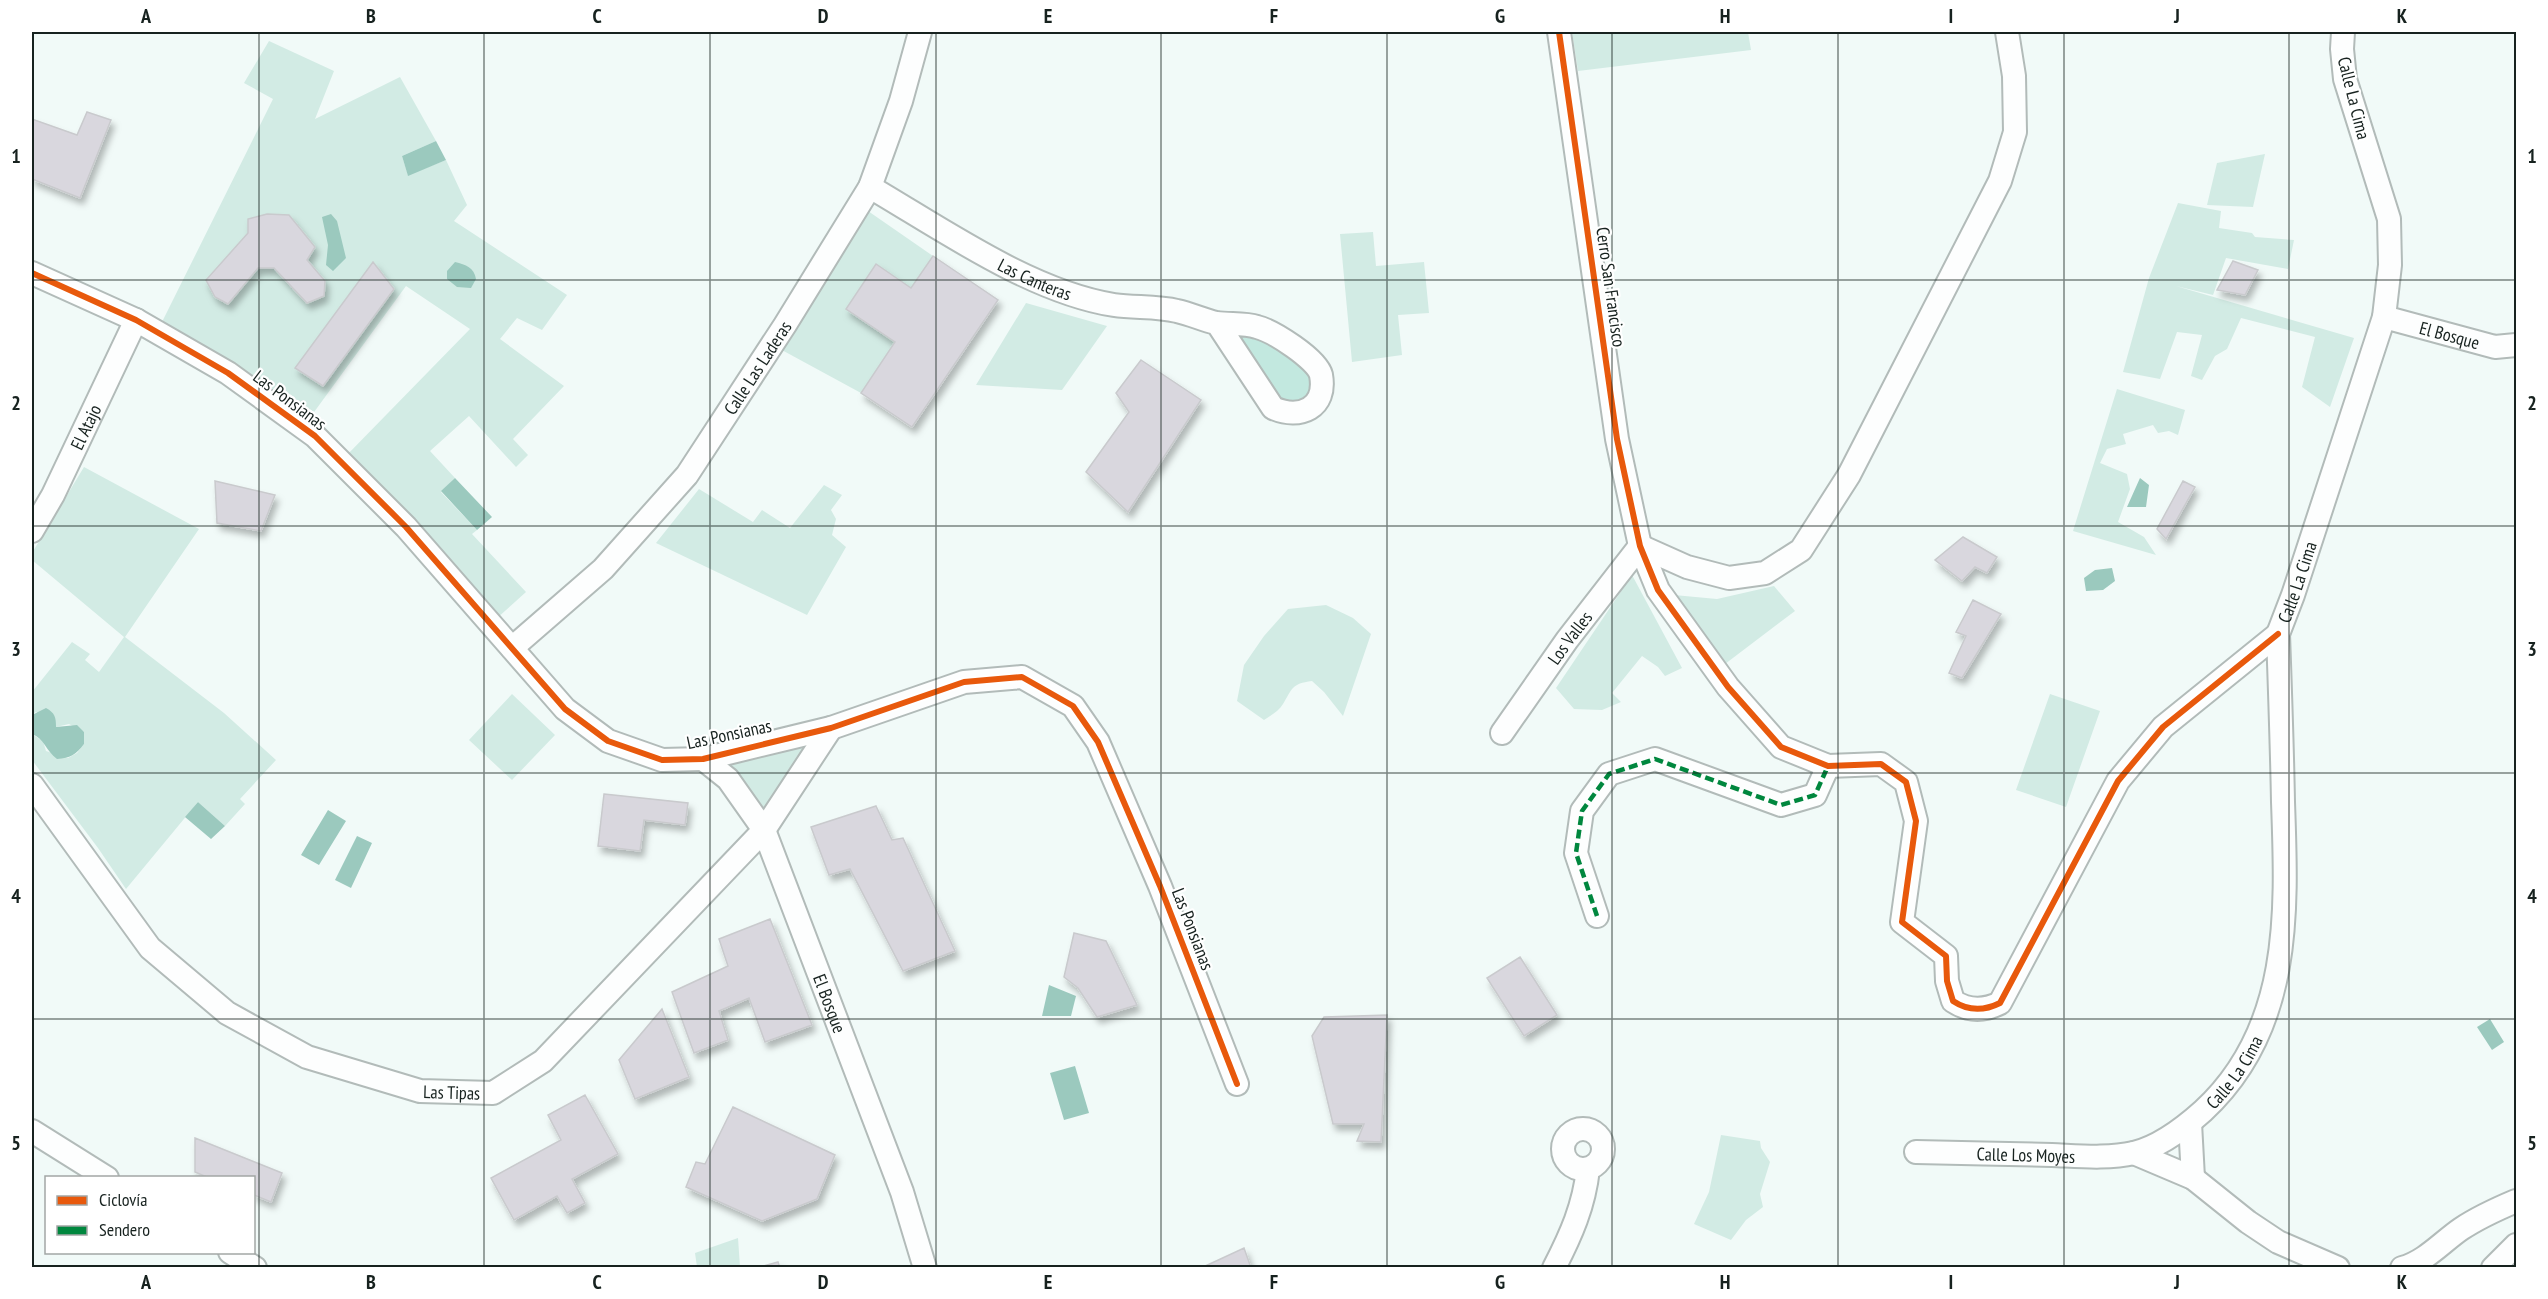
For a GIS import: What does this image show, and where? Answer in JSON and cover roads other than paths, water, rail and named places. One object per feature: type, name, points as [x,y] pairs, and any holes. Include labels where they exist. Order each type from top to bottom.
[{"type":"street","name":"Calle Las Laderas","points":[[512,648],[603,568],[687,474],[785,325],[870,188],[901,101],[920,32]]},
{"type":"street","name":"Cerro San Francisco","points":[[1559,32],[1617,439],[1640,546],[1658,590],[1728,687],[1781,747],[1828,766]]},
{"type":"street","points":[[1640,546],[1687,567],[1729,578],[1765,573],[1801,550],[1849,475],[2000,181],[2015,132],[2014,76],[2007,32]]},
{"type":"street","name":"Calle La Cima","points":[[2190,1123],[2217,1098],[2243,1062],[2265,1018],[2281,962],[2286,900],[2278,634],[2297,584],[2384,317],[2390,265],[2389,219],[2345,79],[2343,32]]},
{"type":"street","name":"Las Canteras","points":[[870,188],[998,261],[1062,292],[1113,305],[1176,310],[1217,323],[1258,327],[1310,359],[1320,370],[1323,384],[1320,397],[1313,406],[1303,412],[1286,414],[1273,408],[1217,323]]},
{"type":"street","name":"Las Ponsianas","points":[[32,273],[136,320],[228,373],[315,436],[406,527],[565,709],[608,741],[662,760],[703,759],[831,728],[964,682],[1022,677],[1072,706],[1098,742],[1160,886],[1237,1084]]},
{"type":"street","name":"El Bosque","points":[[2384,317],[2495,347],[2517,345]]},
{"type":"street","name":"El Atajo","points":[[32,531],[53,495],[136,320]]},
{"type":"street","name":"Los Valles","points":[[1502,733],[1567,640],[1640,546]]},
{"type":"street","points":[[1597,916],[1576,853],[1582,811],[1609,774],[1655,759],[1781,805],[1815,795],[1828,766],[1881,764],[1906,782],[1916,821],[1902,922],[1946,956],[1947,981],[1953,1001],[1961,1006],[1978,1009],[1990,1008],[2000,1003],[2118,781],[2163,727],[2278,634]]},
{"type":"street","name":"Las Tipas","points":[[32,785],[150,948],[227,1013],[307,1057],[420,1091],[493,1093],[543,1061],[764,830],[831,728]]},
{"type":"street","name":"El Bosque","points":[[703,759],[728,779],[764,830],[902,1192],[925,1268]]},
{"type":"street","points":[[2190,1123],[2193,1178]]},
{"type":"street","name":"Calle Los Moyes","points":[[1916,1152],[2087,1156],[2134,1153],[2163,1140],[2190,1123]]},
{"type":"street","points":[[32,1131],[105,1176]]},
{"type":"street","name":"Calle Los Moyes","points":[[2134,1153],[2193,1178],[2248,1222],[2278,1242],[2338,1268]]},
{"type":"street","points":[[1554,1268],[1576,1223],[1585,1193],[1588,1169]]},
{"type":"street","points":[[2402,1268],[2414,1264],[2479,1219],[2517,1201]]},
{"type":"street","points":[[2493,1268],[2517,1245]]},
{"type":"street","points":[[233,1254],[255,1268]]}]
